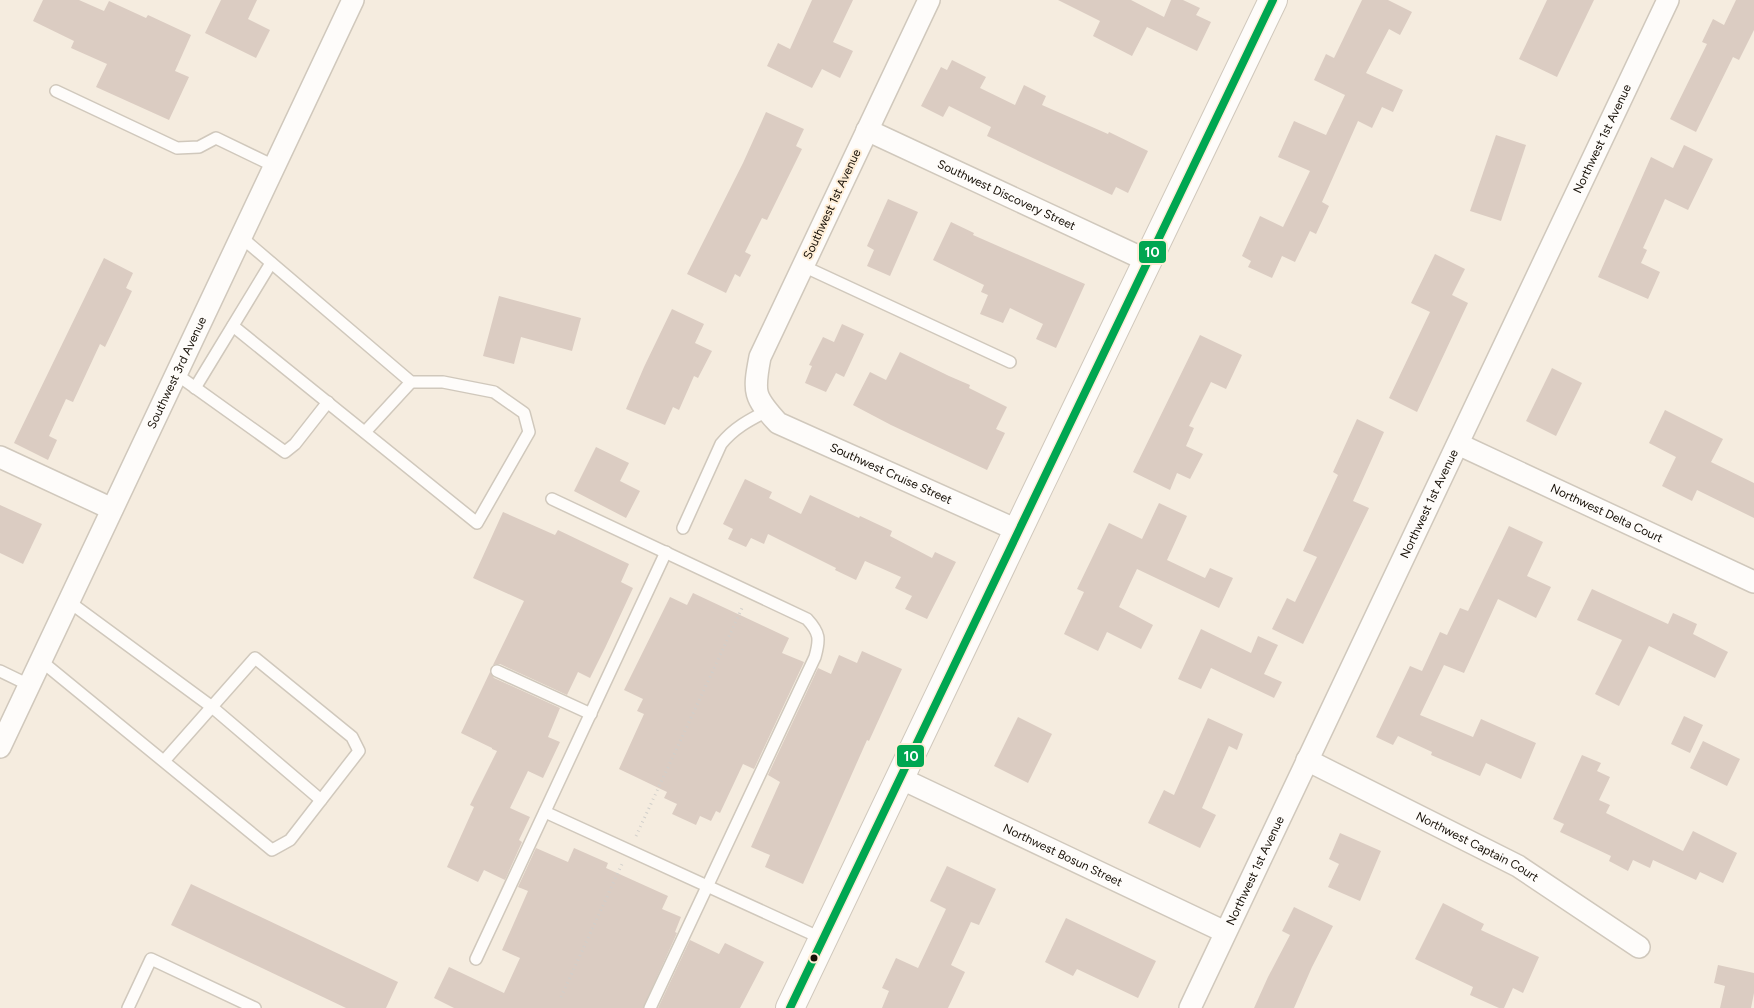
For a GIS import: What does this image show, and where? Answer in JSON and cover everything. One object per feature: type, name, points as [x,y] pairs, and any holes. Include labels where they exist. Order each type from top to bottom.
[{"type":"street","name":"Southwest 3rd Avenue","points":[[0,747],[353,0]]},
{"type":"street","name":"Southwest 1st Avenue","points":[[767,411],[759,401],[755,382],[760,358],[930,0]]},
{"type":"street","points":[[790,1008],[1019,531],[1146,260],[1273,0]]},
{"type":"street","name":"Northwest 1st Avenue","points":[[1190,1008],[1668,0]]},
{"type":"street","name":"Southwest Discovery Street","points":[[867,130],[1146,260]]},
{"type":"street","name":"Southwest Cruise Street","points":[[767,411],[778,423],[1019,531]]},
{"type":"street","name":"Northwest Delta Court","points":[[1458,444],[1754,582]]},
{"type":"street","points":[[0,457],[112,508]]},
{"type":"street","name":"Northwest Captain Court","points":[[1307,760],[1518,866],[1639,947]]},
{"type":"street","name":"Northwest Bosun Street","points":[[900,778],[1225,932]]},
{"type":"lane","points":[[56,91],[177,148],[199,147],[216,138],[274,166]]},
{"type":"lane","points":[[233,326],[477,523],[529,432],[524,413],[494,392],[443,382],[410,382],[241,237]]},
{"type":"lane","points":[[195,388],[271,263]]},
{"type":"lane","points":[[803,266],[1010,362]]},
{"type":"lane","points":[[176,374],[285,452],[295,444],[328,402]]},
{"type":"lane","points":[[365,432],[410,382]]},
{"type":"lane","points":[[683,528],[721,444],[730,432],[767,411]]},
{"type":"lane","points":[[552,499],[807,619],[815,628],[820,642],[815,657],[650,1008]]},
{"type":"lane","points":[[476,959],[666,552]]},
{"type":"lane","points":[[68,601],[212,707],[321,800]]},
{"type":"lane","points":[[40,660],[272,850],[290,840],[359,751],[352,738],[255,658],[164,761]]},
{"type":"lane","points":[[0,671],[29,685]]},
{"type":"lane","points":[[497,671],[591,714]]},
{"type":"lane","points":[[545,812],[823,938]]},
{"type":"lane","points":[[128,1008],[151,959],[254,1008]]},
{"type":"path","points":[[561,997],[750,592]]},
{"type":"building","points":[[43,0],[79,0],[104,11],[109,1],[146,18],[148,15],[191,35],[175,71],[189,77],[169,120],[96,87],[107,64],[71,48],[74,41],[33,21]]},
{"type":"building","points":[[221,0],[257,0],[248,19],[270,30],[256,58],[205,33]]},
{"type":"building","points":[[812,0],[853,0],[833,42],[853,51],[840,78],[822,69],[812,88],[767,66],[778,43],[790,49]]},
{"type":"building","points":[[1058,0],[1131,0],[1164,17],[1171,0],[1183,0],[1200,8],[1196,15],[1211,22],[1197,51],[1147,27],[1132,56],[1093,36],[1100,21]]},
{"type":"building","points":[[1362,0],[1388,0],[1412,12],[1400,35],[1389,29],[1366,73],[1403,90],[1393,112],[1382,107],[1372,128],[1358,121],[1322,202],[1329,206],[1316,234],[1310,231],[1295,262],[1282,256],[1272,278],[1248,267],[1251,261],[1242,256],[1260,216],[1283,227],[1310,171],[1278,157],[1294,121],[1326,135],[1345,95],[1314,80],[1326,54],[1334,58]]},
{"type":"building","points":[[1547,0],[1594,0],[1557,77],[1519,59]]},
{"type":"building","points":[[1736,0],[1754,0],[1754,30],[1739,60],[1733,57],[1696,132],[1670,119],[1707,44],[1702,42],[1713,19],[1724,25]]},
{"type":"building","points":[[952,60],[986,77],[980,88],[1015,105],[1024,85],[1046,96],[1042,105],[1108,134],[1109,132],[1148,151],[1128,193],[1116,187],[1112,195],[987,136],[991,127],[949,106],[943,117],[921,106],[941,67],[947,70]]},
{"type":"building","points":[[766,112],[804,129],[796,146],[802,149],[767,220],[762,218],[745,252],[751,255],[740,277],[735,274],[726,293],[687,274],[743,163]]},
{"type":"building","points":[[1496,135],[1526,145],[1501,221],[1470,211]]},
{"type":"building","points":[[1684,145],[1713,159],[1688,210],[1665,199],[1643,248],[1647,250],[1641,263],[1660,272],[1648,299],[1598,277],[1651,157],[1673,168]]},
{"type":"building","points":[[888,199],[918,212],[890,276],[867,266],[874,250],[867,246]]},
{"type":"building","points":[[951,222],[974,233],[973,235],[1085,284],[1056,348],[1036,339],[1043,324],[1010,308],[1003,323],[980,314],[988,295],[981,292],[984,285],[933,260]]},
{"type":"building","points":[[1435,254],[1465,269],[1452,295],[1468,303],[1417,412],[1389,398],[1430,312],[1411,303]]},
{"type":"building","points":[[104,258],[133,273],[126,288],[132,291],[105,347],[100,344],[73,402],[66,399],[49,436],[57,440],[48,460],[14,443]]},
{"type":"building","points":[[499,296],[581,318],[572,351],[521,337],[514,364],[483,356]]},
{"type":"building","points":[[672,309],[704,324],[695,343],[712,351],[698,378],[694,376],[679,410],[673,407],[665,425],[626,409]]},
{"type":"building","points":[[842,324],[864,334],[844,377],[836,373],[826,392],[805,383],[812,366],[809,365],[823,337],[834,342]]},
{"type":"building","points":[[1200,335],[1242,355],[1226,389],[1211,382],[1189,426],[1194,428],[1186,446],[1203,454],[1190,479],[1177,473],[1170,490],[1133,472]]},
{"type":"building","points":[[900,352],[970,385],[969,388],[1007,407],[996,429],[1005,433],[987,470],[853,405],[870,372],[886,380]]},
{"type":"building","points":[[1552,368],[1582,383],[1556,436],[1526,421]]},
{"type":"building","points":[[1665,410],[1723,439],[1711,462],[1754,483],[1754,518],[1697,490],[1692,501],[1662,486],[1676,457],[1649,443]]},
{"type":"building","points":[[1357,419],[1384,432],[1353,501],[1369,508],[1303,644],[1272,629],[1287,598],[1295,602],[1317,557],[1303,551],[1338,475],[1333,472]]},
{"type":"building","points":[[596,447],[629,463],[620,481],[640,491],[626,518],[574,491]]},
{"type":"building","points":[[745,479],[772,492],[769,498],[801,514],[810,495],[892,531],[890,536],[932,558],[935,552],[956,562],[927,619],[905,609],[912,596],[895,588],[901,577],[865,561],[856,580],[768,534],[764,544],[751,538],[746,547],[728,539],[733,529],[723,524]]},
{"type":"building","points":[[1159,503],[1187,516],[1167,560],[1205,578],[1210,568],[1233,578],[1219,608],[1137,569],[1119,607],[1153,625],[1141,649],[1107,632],[1098,651],[1064,634],[1084,592],[1077,589],[1109,523],[1142,539]]},
{"type":"building","points":[[0,505],[42,524],[23,564],[0,553]]},
{"type":"building","points":[[503,512],[555,535],[558,530],[629,564],[621,582],[633,588],[605,648],[590,678],[578,672],[567,695],[500,664],[493,665],[524,601],[473,578]]},
{"type":"building","points":[[1509,526],[1543,542],[1527,576],[1551,587],[1536,618],[1498,599],[1464,673],[1444,665],[1420,715],[1473,737],[1481,719],[1536,743],[1521,779],[1486,763],[1480,776],[1431,755],[1432,752],[1398,736],[1393,745],[1376,737],[1410,666],[1422,671],[1440,632],[1447,635],[1460,608],[1468,611]]},
{"type":"building","points":[[1592,589],[1668,624],[1673,613],[1697,624],[1693,634],[1728,652],[1715,678],[1649,646],[1619,706],[1595,694],[1622,640],[1577,620]]},
{"type":"building","points":[[693,593],[789,638],[782,653],[804,662],[754,769],[743,764],[720,813],[716,811],[711,821],[700,816],[696,825],[672,814],[677,804],[664,798],[667,792],[619,769],[644,714],[637,711],[643,699],[624,690],[670,597],[687,605]]},
{"type":"building","points":[[1201,629],[1251,653],[1258,636],[1278,645],[1264,674],[1282,682],[1274,698],[1211,668],[1201,689],[1178,679]]},
{"type":"building","points":[[862,651],[902,669],[869,741],[867,740],[803,884],[765,867],[770,855],[751,847],[780,782],[768,775],[818,668],[831,674],[839,655],[857,663]]},
{"type":"building","points":[[490,672],[494,678],[560,708],[548,737],[560,742],[543,778],[528,771],[510,808],[530,817],[519,840],[522,842],[505,880],[484,870],[478,882],[447,867],[474,807],[470,805],[497,751],[461,733]]},
{"type":"building","points":[[1684,716],[1703,725],[1690,753],[1671,744]]},
{"type":"building","points":[[1018,717],[1052,734],[1028,783],[994,766]]},
{"type":"building","points":[[1208,718],[1243,734],[1237,750],[1229,746],[1202,808],[1216,815],[1200,848],[1148,823],[1164,790],[1174,795]]},
{"type":"building","points":[[1703,741],[1740,759],[1727,786],[1690,768]]},
{"type":"building","points":[[1582,755],[1601,763],[1597,771],[1610,777],[1599,800],[1610,805],[1606,813],[1683,851],[1693,831],[1737,853],[1723,883],[1700,872],[1696,880],[1653,860],[1650,868],[1633,860],[1628,871],[1609,861],[1611,856],[1560,832],[1564,824],[1553,819]]},
{"type":"building","points":[[1340,833],[1381,851],[1360,901],[1328,887],[1339,864],[1329,859]]},
{"type":"building","points":[[536,848],[568,862],[574,848],[608,863],[606,868],[668,896],[662,909],[681,917],[675,932],[677,933],[643,1008],[454,1008],[434,998],[449,967],[504,993],[520,958],[502,950],[528,891],[518,887]]},
{"type":"building","points":[[947,866],[996,889],[979,925],[971,922],[951,965],[965,972],[948,1008],[882,1008],[889,991],[882,988],[896,958],[918,968],[946,909],[930,901]]},
{"type":"building","points":[[191,884],[398,982],[386,1008],[346,1008],[171,925]]},
{"type":"building","points":[[1443,903],[1484,924],[1481,930],[1539,957],[1523,993],[1513,988],[1504,1008],[1499,1008],[1470,995],[1473,987],[1415,959]]},
{"type":"building","points":[[1294,907],[1333,926],[1294,1008],[1254,1008],[1290,935],[1282,931]]},
{"type":"building","points":[[1066,918],[1156,961],[1138,998],[1077,969],[1073,976],[1045,962]]},
{"type":"building","points":[[690,940],[719,954],[725,943],[764,962],[740,1008],[658,1008]]},
{"type":"building","points":[[1718,965],[1754,973],[1754,993],[1751,1008],[1720,1008],[1725,986],[1714,983]]},
{"type":"transit line","name":"10","points":[[790,1008],[1273,0]]}]
